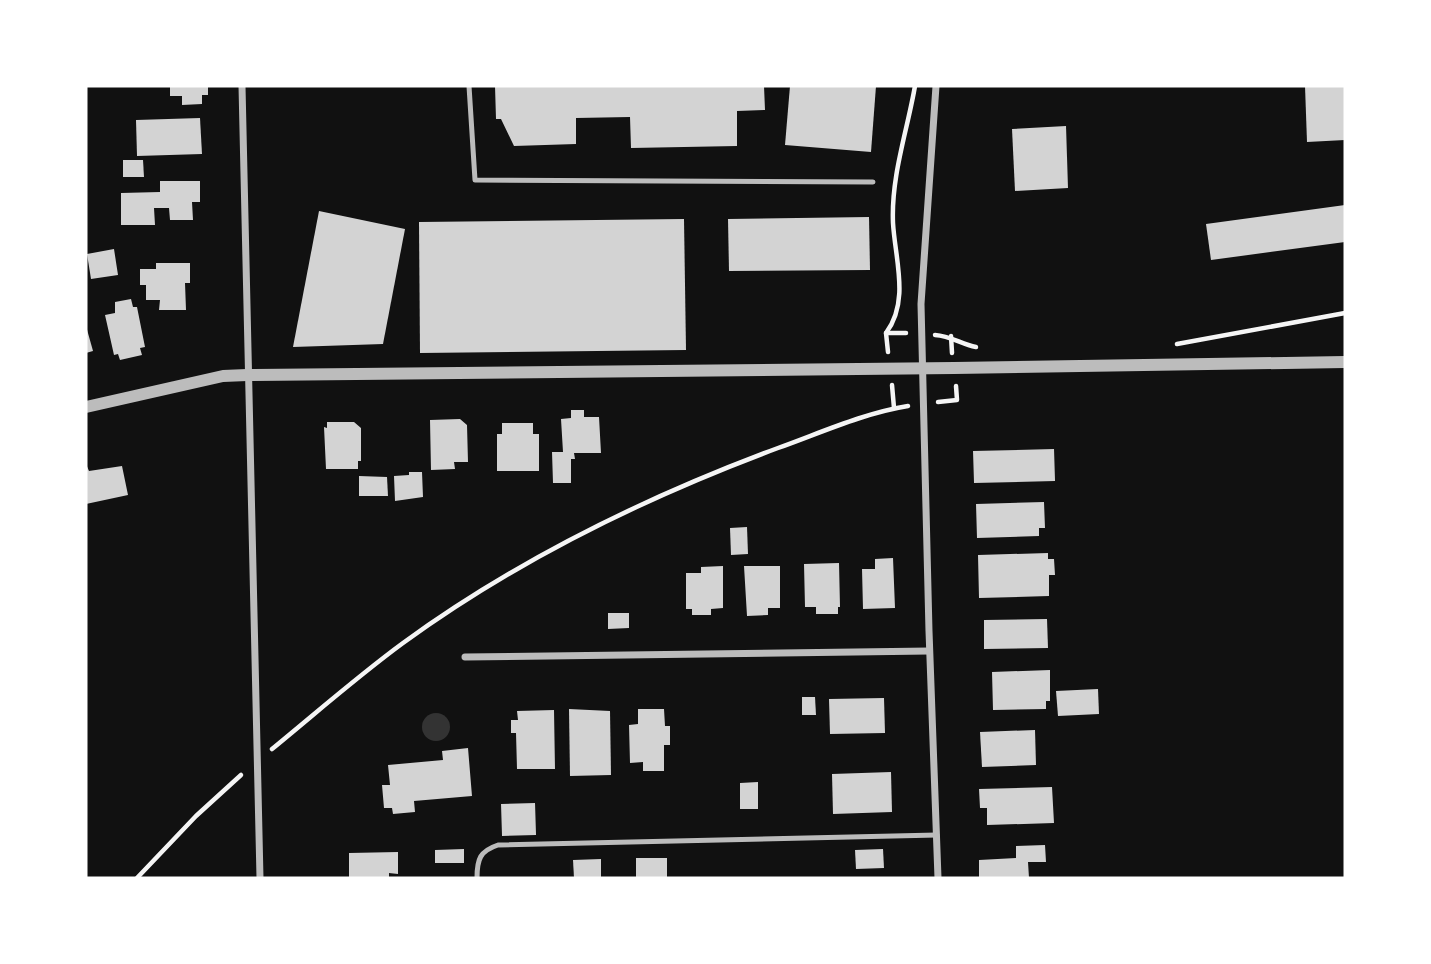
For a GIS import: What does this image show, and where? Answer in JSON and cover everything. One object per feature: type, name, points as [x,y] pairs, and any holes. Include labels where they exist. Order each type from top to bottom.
[{"type":"street","points":[[243,86],[247,375],[260,878]]},
{"type":"street","points":[[936,86],[921,304],[929,651],[938,878]]},
{"type":"street","points":[[86,407],[223,376],[247,375],[1345,362]]},
{"type":"street","points":[[464,657],[929,651]]},
{"type":"lane","points":[[470,86],[475,180],[873,182]]},
{"type":"lane","points":[[477,878],[479,856],[483,851],[498,845],[937,835]]},
{"type":"path","points":[[886,333],[897,312],[899,288],[899,264],[893,226],[893,190],[915,86]]},
{"type":"path","points":[[1165,345],[1345,313]]},
{"type":"path","points":[[951,336],[960,342],[980,347]]},
{"type":"path","points":[[272,749],[406,641],[547,553],[662,496],[729,467],[894,408]]},
{"type":"path","points":[[137,878],[196,816],[239,778]]},
{"type":"shaded area","points":[[436,713],[446,717],[450,727],[446,737],[436,741],[426,737],[422,727],[426,717]]},
{"type":"building","points":[[170,86],[208,86],[208,95],[202,95],[202,104],[182,105],[182,96],[170,96]]},
{"type":"building","points":[[495,86],[764,86],[765,110],[737,111],[737,146],[631,148],[630,117],[576,118],[576,144],[514,146],[501,119],[496,119]]},
{"type":"building","points":[[790,86],[876,86],[871,152],[785,145]]},
{"type":"building","points":[[1305,86],[1345,86],[1345,140],[1307,142]]},
{"type":"building","points":[[200,118],[202,154],[137,156],[136,120]]},
{"type":"building","points":[[1066,126],[1068,188],[1015,191],[1012,129]]},
{"type":"building","points":[[123,160],[143,160],[144,177],[123,177]]},
{"type":"building","points":[[160,181],[200,181],[200,202],[192,202],[193,220],[170,220],[169,208],[154,208],[155,225],[121,225],[121,193],[160,192]]},
{"type":"building","points":[[1345,205],[1345,242],[1211,260],[1206,224]]},
{"type":"building","points":[[319,211],[405,229],[383,344],[293,347]]},
{"type":"building","points":[[869,217],[870,270],[729,271],[728,219]]},
{"type":"building","points":[[684,219],[686,350],[420,353],[419,222]]},
{"type":"building","points":[[114,249],[118,275],[91,279],[87,254]]},
{"type":"building","points":[[156,263],[190,263],[190,283],[185,283],[186,310],[159,310],[160,300],[146,300],[146,285],[140,285],[140,269],[156,269]]},
{"type":"building","points":[[131,299],[133,307],[137,307],[145,347],[140,348],[142,355],[120,360],[118,354],[114,355],[105,315],[115,313],[115,302]]},
{"type":"building","points":[[86,326],[93,351],[86,353]]},
{"type":"building","points":[[571,410],[584,410],[584,417],[599,417],[601,453],[574,453],[575,459],[571,459],[571,483],[553,483],[552,452],[563,452],[561,419],[571,418]]},
{"type":"building","points":[[460,419],[467,425],[468,462],[454,462],[455,469],[431,470],[430,420]]},
{"type":"building","points":[[327,422],[354,422],[361,428],[361,461],[358,461],[358,469],[326,469],[324,427],[327,428]]},
{"type":"building","points":[[502,423],[533,423],[533,434],[539,434],[539,471],[497,471],[497,434],[502,434]]},
{"type":"building","points":[[1054,449],[1055,481],[974,483],[973,451]]},
{"type":"building","points":[[86,464],[89,471],[122,466],[128,495],[86,504]]},
{"type":"building","points":[[409,472],[422,472],[423,497],[395,501],[394,476],[409,475]]},
{"type":"building","points":[[359,476],[387,477],[388,496],[359,496]]},
{"type":"building","points":[[1044,502],[1045,528],[1039,528],[1039,536],[977,538],[976,504]]},
{"type":"building","points":[[747,527],[748,554],[731,555],[730,528]]},
{"type":"building","points":[[1048,553],[1048,559],[1054,559],[1055,575],[1049,575],[1049,596],[979,598],[978,555]]},
{"type":"building","points":[[893,558],[895,608],[863,609],[862,569],[875,569],[875,559]]},
{"type":"building","points":[[839,563],[838,614],[816,614],[816,607],[805,607],[804,564]]},
{"type":"building","points":[[723,566],[723,608],[711,609],[711,615],[692,615],[692,609],[686,609],[686,573],[701,573],[701,567]]},
{"type":"building","points":[[744,566],[780,566],[780,608],[768,608],[768,615],[747,616]]},
{"type":"building","points":[[608,613],[629,613],[629,628],[608,629]]},
{"type":"building","points":[[1047,619],[1048,648],[984,649],[984,620]]},
{"type":"building","points":[[1050,670],[1050,701],[1046,701],[1046,709],[993,710],[992,672]]},
{"type":"building","points":[[1098,689],[1099,714],[1058,716],[1056,691]]},
{"type":"building","points":[[802,697],[815,697],[816,715],[802,715]]},
{"type":"building","points":[[884,698],[885,733],[830,734],[829,699]]},
{"type":"building","points":[[569,709],[610,711],[611,775],[570,776]]},
{"type":"building","points":[[638,709],[664,709],[665,726],[670,726],[670,745],[664,745],[664,771],[643,771],[643,762],[630,763],[629,725],[638,724]]},
{"type":"building","points":[[554,710],[555,769],[517,769],[516,733],[511,733],[511,720],[518,720],[517,711]]},
{"type":"building","points":[[1035,730],[1036,765],[982,767],[980,732]]},
{"type":"building","points":[[468,748],[472,796],[414,801],[415,812],[393,814],[392,808],[384,808],[382,785],[390,785],[388,765],[443,760],[442,751]]},
{"type":"building","points":[[891,772],[892,812],[833,814],[832,774]]},
{"type":"building","points":[[758,782],[758,809],[740,809],[740,783]]},
{"type":"building","points":[[1052,787],[1054,823],[987,825],[987,808],[980,808],[979,789]]},
{"type":"building","points":[[535,803],[536,835],[502,836],[501,804]]},
{"type":"building","points":[[1045,845],[1046,862],[1028,862],[1029,878],[979,878],[979,860],[1016,858],[1016,846]]},
{"type":"building","points":[[464,849],[464,863],[435,863],[435,850]]},
{"type":"building","points":[[883,849],[884,868],[856,869],[855,850]]},
{"type":"building","points":[[398,852],[398,874],[389,873],[389,878],[349,878],[349,853]]},
{"type":"building","points":[[636,858],[667,858],[667,878],[636,878]]},
{"type":"building","points":[[601,859],[601,878],[574,878],[573,860]]}]
